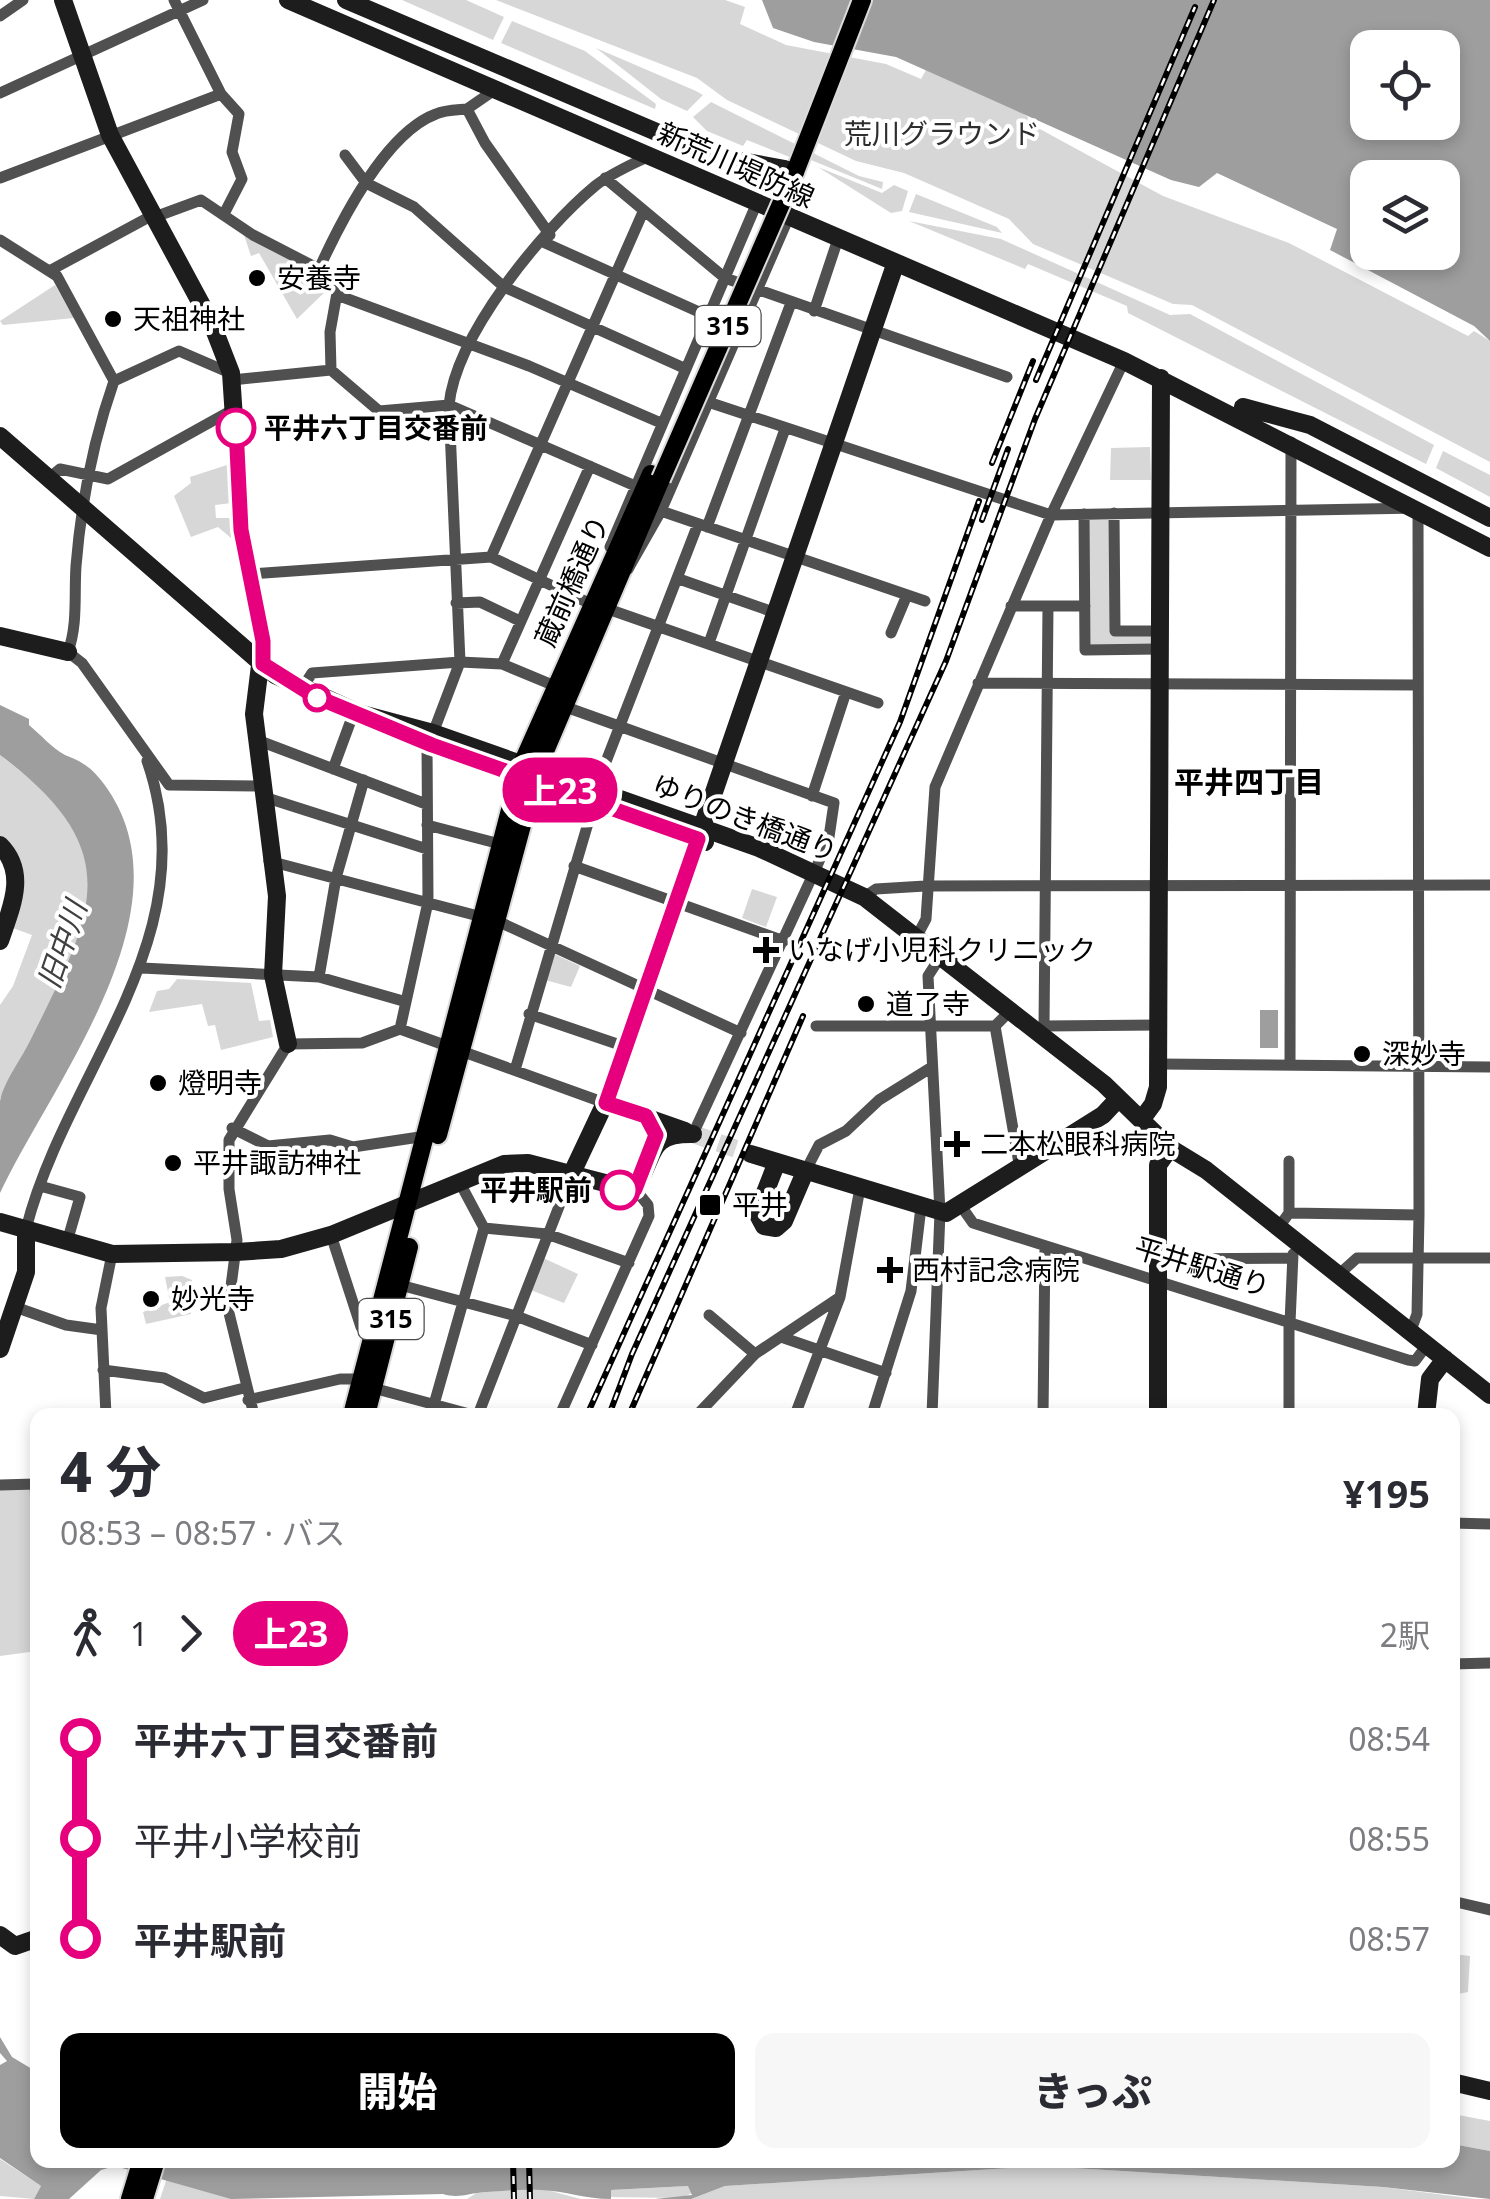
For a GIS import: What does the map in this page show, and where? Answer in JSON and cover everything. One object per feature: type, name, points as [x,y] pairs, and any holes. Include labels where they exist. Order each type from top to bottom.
[{"type":"main road","name":"315","points":[[790,170],[850,0]]},
{"type":"main road","name":"315","points":[[790,170],[862,0]]},
{"type":"main road","name":"蔵前橋通り","points":[[366,1408],[372,1339],[411,1212],[429,1171],[489,918],[555,686],[611,578],[790,170]]},
{"type":"main road","name":"蔵前橋通り","points":[[489,918],[500,844],[528,773],[563,706],[598,606]]},
{"type":"main road","name":"蔵前橋通り","points":[[356,1408],[368,1383],[400,1285],[426,1136],[455,1049]]},
{"type":"main road","points":[[130,2199],[140,2168]]},
{"type":"main road","points":[[144,2199],[154,2168]]},
{"type":"street","points":[[0,16],[23,0]]},
{"type":"street","points":[[63,0],[110,135],[212,324],[231,377],[241,530],[263,641],[255,703],[257,740],[276,896],[274,975],[288,1044],[232,1128],[229,1189],[236,1252],[227,1293],[251,1408]]},
{"type":"street","points":[[174,0],[221,94],[239,114],[232,152],[242,180],[224,212]]},
{"type":"street","points":[[0,92],[181,14],[202,0]]},
{"type":"street","name":"新荒川堤防線","points":[[288,0],[496,88],[756,206],[907,266],[1124,361],[1290,442],[1490,548]]},
{"type":"street","name":"新荒川堤防線","points":[[346,0],[713,156],[790,170]]},
{"type":"street","points":[[319,270],[343,217],[366,183],[423,121],[437,113],[467,108],[496,88]]},
{"type":"street","points":[[0,178],[221,94]]},
{"type":"street","points":[[467,108],[546,238],[708,316]]},
{"type":"street","points":[[345,154],[366,183],[414,207],[504,287],[684,368]]},
{"type":"street","points":[[400,1029],[403,1000],[428,902],[426,804],[430,738],[460,662],[450,405],[481,320],[504,287],[605,178],[649,156]]},
{"type":"street","points":[[605,178],[724,278],[1007,378]]},
{"type":"street","points":[[51,270],[152,217],[201,200],[254,236],[339,282],[330,332],[331,370]]},
{"type":"street","points":[[611,578],[633,486],[756,206]]},
{"type":"street","points":[[491,557],[644,212]]},
{"type":"street","points":[[611,578],[637,559],[661,511],[788,219]]},
{"type":"street","points":[[814,311],[838,239]]},
{"type":"street","points":[[0,240],[51,270],[114,380],[89,478],[76,564],[74,635],[68,652]]},
{"type":"street","points":[[479,1408],[572,1174],[606,1103],[895,264]]},
{"type":"street","points":[[337,295],[569,382],[661,423]]},
{"type":"street","points":[[515,1070],[594,796],[618,727],[748,416],[790,303]]},
{"type":"street","points":[[114,380],[178,350],[231,377],[331,370],[379,411],[450,405],[633,486]]},
{"type":"street","points":[[917,936],[926,919],[925,886],[935,787],[1051,515],[1124,361]]},
{"type":"street","name":"新荒川堤防線","points":[[1161,378],[1180,375],[1261,414],[1310,425],[1490,518]]},
{"type":"street","points":[[1144,1121],[1156,1099],[1159,1064],[1161,378]]},
{"type":"street","points":[[708,402],[1051,515],[1418,508],[1419,1215],[1418,1314],[1410,1333]]},
{"type":"street","points":[[48,479],[60,469],[89,478],[108,478],[234,410]]},
{"type":"street","points":[[709,644],[785,429]]},
{"type":"street","name":"ゆりのき橋通り","points":[[0,436],[263,664],[301,690],[864,898],[1042,1030],[1144,1121]]},
{"type":"street","points":[[1290,442],[1290,1065]]},
{"type":"street","points":[[502,664],[590,466]]},
{"type":"street","points":[[661,511],[925,602]]},
{"type":"street","points":[[1114,513],[1115,631],[1159,640]]},
{"type":"street","points":[[1084,514],[1085,650],[1159,640]]},
{"type":"street","points":[[249,574],[491,557],[598,606],[878,703]]},
{"type":"street","points":[[679,579],[776,613]]},
{"type":"street","points":[[891,633],[906,595]]},
{"type":"street","points":[[456,603],[480,602],[520,621]]},
{"type":"street","points":[[1012,606],[1085,606]]},
{"type":"street","points":[[1048,606],[1042,1030],[1158,1025]]},
{"type":"street","points":[[0,636],[68,652],[82,663],[169,784],[263,792],[351,826],[428,849]]},
{"type":"street","points":[[301,690],[312,673],[460,662],[502,664],[555,686]]},
{"type":"street","points":[[978,683],[1418,685]]},
{"type":"street","points":[[812,796],[846,692]]},
{"type":"street","points":[[563,706],[834,803],[829,838],[692,1134]]},
{"type":"street","points":[[333,768],[354,712]]},
{"type":"street","points":[[257,740],[426,804]]},
{"type":"street","points":[[0,1350],[26,1272],[26,1229],[40,1186],[142,968],[158,890],[162,835],[156,789],[144,752]]},
{"type":"street","points":[[319,977],[336,878],[364,780]]},
{"type":"street","points":[[427,825],[500,844]]},
{"type":"street","points":[[0,844],[12,857],[17,878],[2,931]]},
{"type":"street","points":[[269,861],[489,918],[741,1034]]},
{"type":"street","points":[[574,866],[784,941]]},
{"type":"street","name":"ゆりのき橋通り","points":[[812,876],[888,924],[938,962],[1000,1021],[1118,1099]]},
{"type":"street","points":[[864,898],[876,889],[925,886],[1490,885]]},
{"type":"street","points":[[932,1408],[940,1212],[928,976],[938,962]]},
{"type":"street","points":[[142,968],[319,977],[403,1000]]},
{"type":"street","points":[[529,1014],[626,1047]]},
{"type":"street","points":[[816,1026],[930,1027],[1000,1021],[1020,1169]]},
{"type":"street","points":[[288,1044],[362,1043],[400,1029],[692,1134]]},
{"type":"street","points":[[1159,1064],[1490,1067]]},
{"type":"street","points":[[776,1162],[757,1213],[764,1226],[781,1225],[819,1145],[846,1131],[879,1100],[932,1066]]},
{"type":"street","points":[[751,1154],[940,1212],[961,1206],[1020,1169],[1103,1115],[1118,1099]]},
{"type":"street","points":[[635,1189],[655,1146],[656,1135],[646,1116]]},
{"type":"street","points":[[1144,1121],[1170,1148],[1284,1220],[1419,1215]]},
{"type":"street","points":[[1144,1121],[1159,1127],[1202,1161],[1206,1170]]},
{"type":"street","points":[[232,1128],[268,1146],[330,1140],[353,1146],[426,1136]]},
{"type":"street","points":[[655,1146],[670,1134],[692,1134]]},
{"type":"street","points":[[1158,1408],[1158,1166],[1170,1148]]},
{"type":"street","points":[[1288,1408],[1295,1252],[1284,1220],[1289,1161]]},
{"type":"street","points":[[3,1223],[112,1254],[236,1252],[280,1249],[411,1212],[460,1182],[504,1164],[528,1163],[624,1191],[635,1189]]},
{"type":"street","points":[[433,1408],[484,1228],[460,1182]]},
{"type":"street","points":[[40,1186],[80,1197],[66,1242]]},
{"type":"street","points":[[798,1408],[840,1296],[860,1188]]},
{"type":"street","points":[[563,1408],[649,1216],[648,1205],[635,1189]]},
{"type":"street","name":"平井駅通り","points":[[961,1206],[973,1223],[1415,1361],[1427,1345]]},
{"type":"street","points":[[874,1408],[911,1292],[921,1208]]},
{"type":"street","points":[[484,1228],[547,1234],[629,1263]]},
{"type":"street","points":[[331,1235],[361,1327],[372,1339]]},
{"type":"street","points":[[1044,1246],[1044,1408]]},
{"type":"street","points":[[1158,1259],[1295,1252],[1338,1275],[1490,1395]]},
{"type":"street","points":[[106,1408],[102,1308],[112,1254]]},
{"type":"street","points":[[1338,1275],[1357,1258],[1490,1258]]},
{"type":"street","points":[[400,1285],[516,1316],[592,1345]]},
{"type":"street","points":[[705,1408],[755,1354],[840,1296]]},
{"type":"street","points":[[15,1307],[66,1325],[102,1330]]},
{"type":"street","points":[[709,1314],[755,1354]]},
{"type":"street","points":[[781,1337],[886,1373]]},
{"type":"street","points":[[1427,1408],[1430,1379],[1445,1359]]},
{"type":"street","points":[[103,1370],[164,1378],[204,1398],[340,1379],[368,1383],[427,1408]]},
{"type":"street","points":[[0,1485],[30,1484]]},
{"type":"street","points":[[1460,1523],[1490,1524]]},
{"type":"street","points":[[1460,1664],[1490,1663]]},
{"type":"street","points":[[1460,1903],[1490,1910]]},
{"type":"street","points":[[0,1936],[15,1946],[30,1941]]},
{"type":"street","points":[[1460,2084],[1490,2091]]},
{"type":"green space","points":[[402,0],[466,0],[504,17],[493,40]]},
{"type":"green space","name":"荒川グラウンド","points":[[496,0],[725,0],[745,7],[740,24],[786,45],[886,64],[921,79],[926,70],[1017,110],[1028,117],[1027,122],[1163,196],[1289,243],[1468,336],[1474,331],[1490,341],[1490,462],[1192,305],[1173,304],[1033,244],[1009,219],[904,173],[856,161],[727,100],[697,78]]},
{"type":"green space","points":[[512,21],[585,51],[656,104],[655,109],[501,43]]},
{"type":"green space","points":[[596,48],[703,95],[687,111],[661,99]]},
{"type":"green space","points":[[711,102],[859,176],[883,182],[882,189],[811,160],[807,164],[747,140],[743,146],[707,131],[693,117]]},
{"type":"green space","points":[[818,167],[882,193],[894,185],[908,191],[902,211],[891,213]]},
{"type":"green space","points":[[916,194],[997,227],[1002,233],[909,212]]},
{"type":"green space","points":[[909,221],[1001,239],[1170,315],[1190,314],[1434,445],[1426,464],[1128,313],[1127,306],[1028,264],[1025,269]]},
{"type":"green space","points":[[244,235],[315,273],[330,287],[297,319],[259,253],[251,256]]},
{"type":"green space","points":[[55,285],[74,318],[3,325],[0,321]]},
{"type":"green space","points":[[1150,447],[1151,480],[1110,480],[1111,448]]},
{"type":"green space","points":[[1443,451],[1490,475],[1490,497],[1436,468]]},
{"type":"green space","points":[[230,464],[232,503],[215,505],[216,518],[231,518],[231,538],[218,527],[191,537],[174,496],[191,483],[190,477]]},
{"type":"green space","points":[[1089,520],[1112,520],[1113,633],[1152,635],[1154,645],[1088,645]]},
{"type":"green space","points":[[0,755],[55,803],[77,832],[89,866],[89,894],[84,923],[61,986],[0,1099],[0,1005],[13,986],[32,935],[10,927],[15,852],[0,836]]},
{"type":"green space","points":[[752,889],[777,897],[766,927],[742,918]]},
{"type":"green space","points":[[554,954],[580,966],[571,987],[545,980]]},
{"type":"green space","points":[[177,979],[251,983],[259,1021],[270,1020],[273,1037],[221,1050],[215,1025],[208,1026],[202,1004],[149,1012],[157,991],[169,989]]},
{"type":"green space","points":[[541,1257],[578,1274],[564,1303],[528,1289]]},
{"type":"green space","points":[[165,1277],[192,1280],[191,1314],[146,1324],[143,1312],[170,1302]]},
{"type":"green space","points":[[0,1490],[30,1491],[30,1652],[0,1656]]},
{"type":"green space","points":[[1460,1955],[1470,1956],[1468,1992],[1460,1994]]},
{"type":"green space","points":[[1460,2115],[1490,2121],[1490,2151],[1460,2145]]},
{"type":"green space","points":[[0,2159],[41,2186],[34,2199],[0,2196]]},
{"type":"green space","points":[[1009,2168],[1074,2168],[1383,2187],[1476,2199],[691,2199],[725,2186]]},
{"type":"green space","points":[[167,2178],[224,2194],[231,2199],[160,2199]]},
{"type":"green space","points":[[688,2186],[694,2192],[682,2198],[608,2197],[611,2190]]},
{"type":"green space","points":[[543,2189],[581,2199],[467,2199],[478,2192]]},
{"type":"shaded area","points":[[762,0],[1490,0],[1490,341],[1474,326],[1368,270],[1460,270],[1460,160],[1350,160],[1350,261],[1330,250],[1337,229],[1217,173],[1199,187],[1171,180],[896,57],[814,42],[773,28]]},
{"type":"shaded area","name":"旧中川","points":[[0,705],[29,719],[29,725],[51,745],[84,764],[100,779],[126,827],[134,879],[126,934],[107,989],[0,1193],[2,1093],[71,956],[83,920],[88,886],[83,855],[68,823],[41,790],[0,755]]},
{"type":"shaded area","points":[[1260,1010],[1278,1010],[1278,1048],[1260,1048]]},
{"type":"shaded area","points":[[0,2037],[12,2057],[30,2068],[30,2168],[108,2168],[69,2199],[34,2199],[41,2186],[0,2158],[0,2065],[7,2061],[0,2053]]},
{"type":"shaded area","points":[[1460,2145],[1490,2151],[1490,2199],[1383,2187],[1074,2168],[1460,2168]]},
{"type":"shaded area","points":[[122,2168],[1009,2168],[725,2186],[691,2199],[655,2199],[692,2195],[688,2186],[611,2190],[611,2199],[527,2190],[459,2196],[231,2199]]},
{"type":"tunnel","points":[[693,1134],[751,1154]]},
{"type":"railway","points":[[612,1408],[632,1354],[946,661],[1035,419],[1214,0]]},
{"type":"railway","points":[[1036,380],[1195,7]]},
{"type":"railway","points":[[992,463],[1033,361]]},
{"type":"railway","points":[[982,520],[1008,449]]},
{"type":"railway","points":[[590,1408],[900,722],[979,501]]},
{"type":"railway","points":[[632,1408],[803,1016]]},
{"type":"railway","points":[[513,2168],[514,2199]]},
{"type":"railway","points":[[529,2168],[530,2199]]},
{"type":"bus line","name":"上23","points":[[236,428],[241,530],[263,641],[263,664],[275,675],[314,696],[432,745],[698,839],[606,1103],[646,1116],[656,1135],[655,1146],[635,1189],[620,1190]]},
{"type":"place","name":"安養寺","points":[[257,278]]},
{"type":"place","name":"天祖神社","points":[[113,319]]},
{"type":"place","name":"平井六丁目交番前","points":[[236,428]]},
{"type":"place","name":"いなげ小児科クリニック","points":[[766,950]]},
{"type":"place","name":"道了寺","points":[[866,1004]]},
{"type":"place","name":"深妙寺","points":[[1362,1054]]},
{"type":"place","name":"燈明寺","points":[[158,1083]]},
{"type":"place","name":"二本松眼科病院","points":[[957,1144]]},
{"type":"place","name":"平井諏訪神社","points":[[173,1163]]},
{"type":"place","name":"平井駅前","points":[[620,1190]]},
{"type":"place","name":"平井","points":[[710,1205]]},
{"type":"place","name":"西村記念病院","points":[[890,1270]]},
{"type":"place","name":"妙光寺","points":[[151,1299]]},
{"type":"district","name":"平井四丁目","points":[[1249,783]]}]
